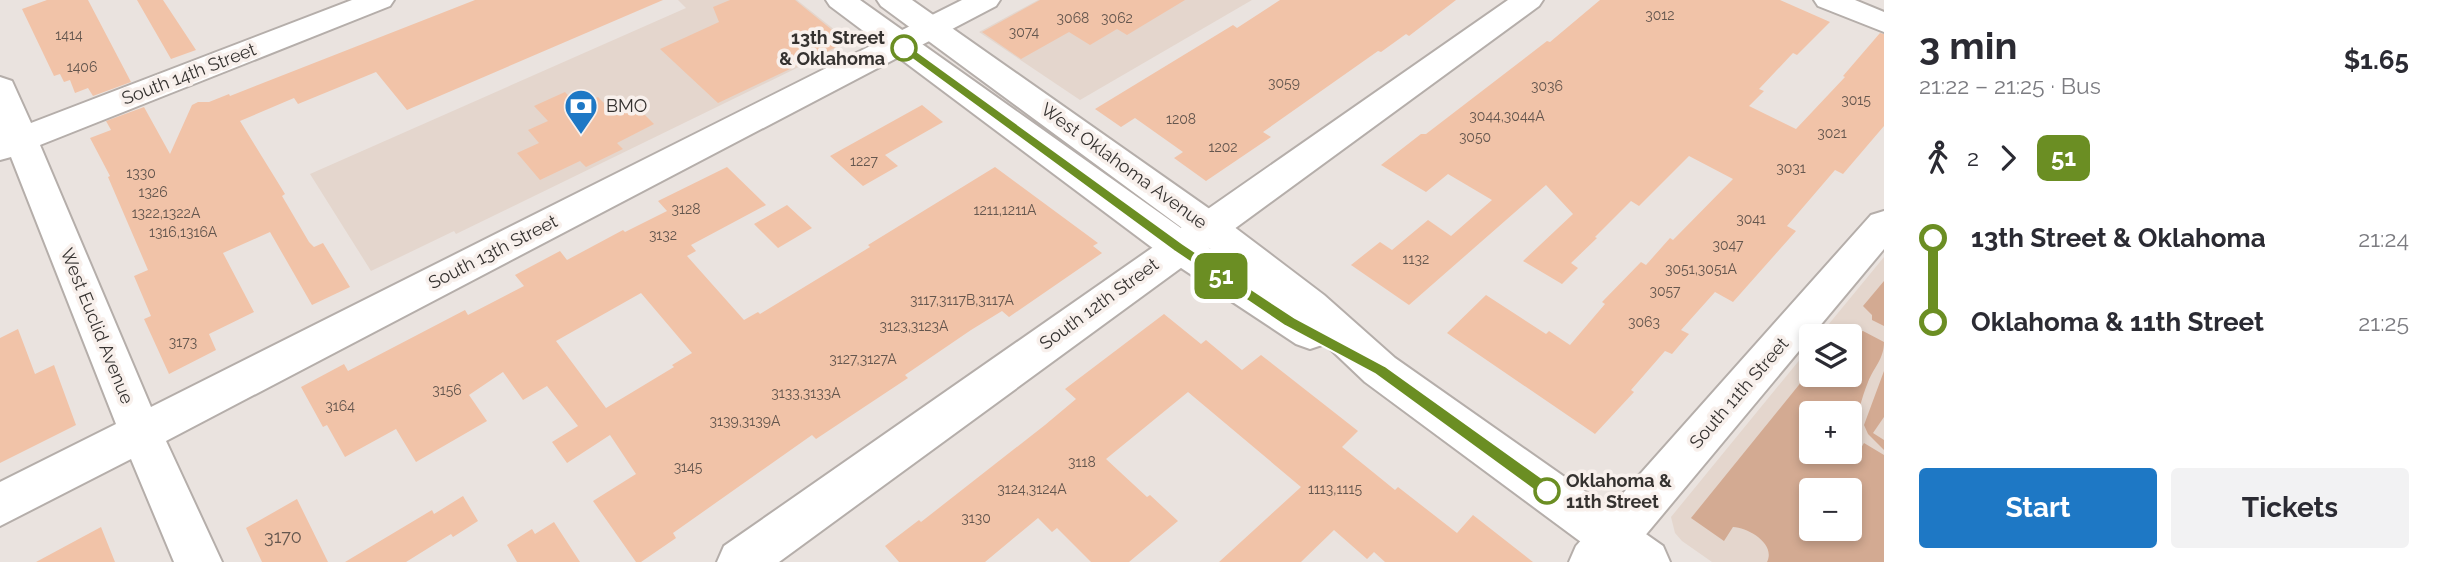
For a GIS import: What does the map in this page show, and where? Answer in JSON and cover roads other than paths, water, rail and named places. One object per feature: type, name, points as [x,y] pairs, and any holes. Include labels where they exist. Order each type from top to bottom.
[{"type":"street","name":"South 14th Street","points":[[11,144],[379,0]]},
{"type":"street","name":"West Oklahoma Avenue","points":[[841,0],[915,36],[1194,237],[1290,322],[1380,370],[1618,554]]},
{"type":"street","name":"West Oklahoma Avenue","points":[[892,0],[915,36]]},
{"type":"street","name":"South 13th Street","points":[[0,505],[985,0]]},
{"type":"street","name":"South 12th Street","points":[[741,562],[1528,0]]},
{"type":"street","points":[[1829,0],[1884,23]]},
{"type":"street","name":"West Euclid Avenue","points":[[0,88],[11,144],[198,562]]},
{"type":"street","name":"South 11th Street","points":[[1618,554],[1884,224]]},
{"type":"place","name":"13th Street & Oklahoma","points":[[904,48]]},
{"type":"place","name":"BMO","points":[[581,136]]},
{"type":"place","name":"Oklahoma & 11th Street","points":[[1547,491]]}]
